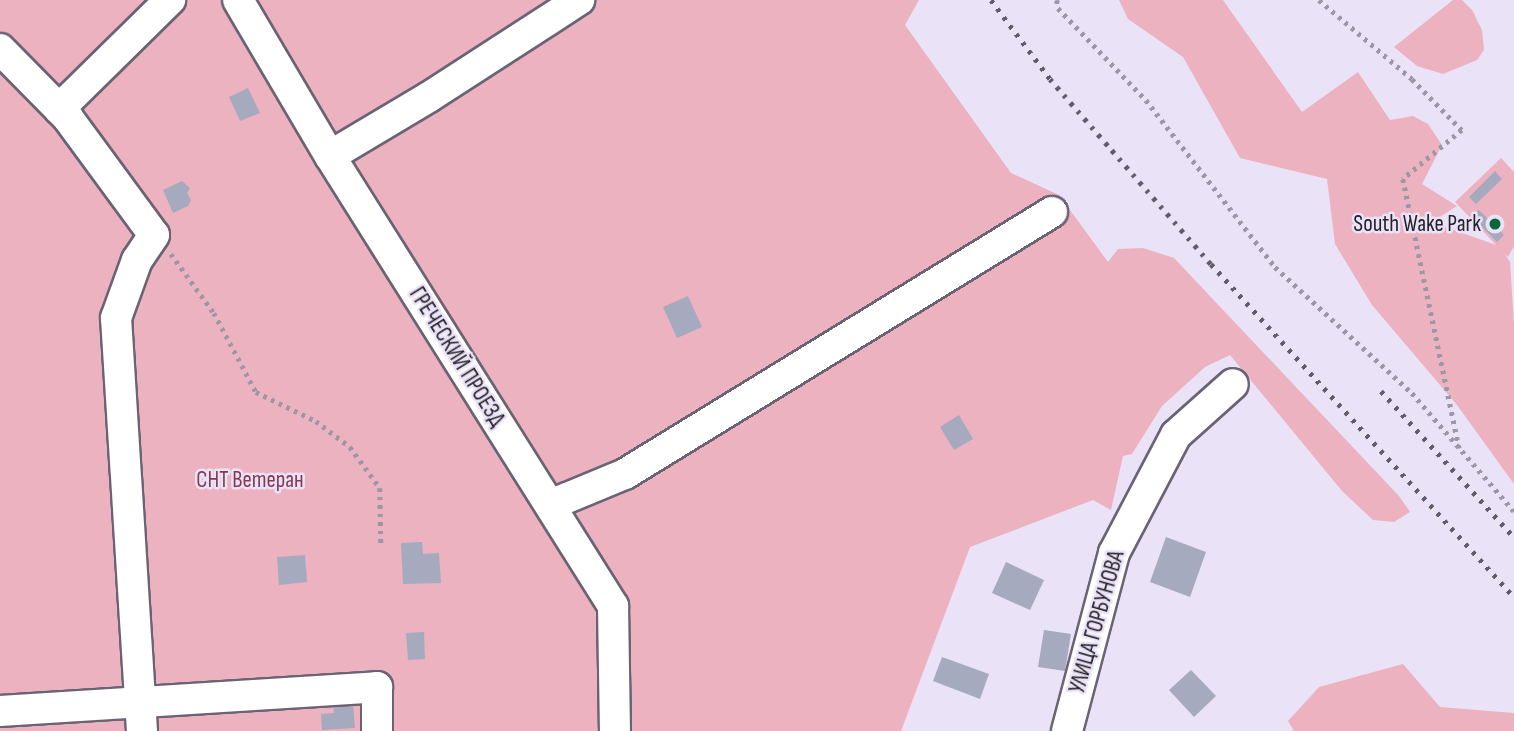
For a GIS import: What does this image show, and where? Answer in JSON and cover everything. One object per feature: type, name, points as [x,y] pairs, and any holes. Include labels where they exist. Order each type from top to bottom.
[{"type":"street","points":[[59,109],[170,0]]},
{"type":"street","name":"ГРЕЧЕСКИЙ ПРОЕЗД","points":[[238,0],[330,156],[613,606],[615,731]]},
{"type":"street","points":[[330,156],[429,97],[579,0]]},
{"type":"street","points":[[0,49],[59,109],[154,235],[137,260],[116,318],[142,717]]},
{"type":"street","points":[[550,505],[625,474],[1052,212]]},
{"type":"street","name":"УЛИЦА ГОРБУНОВА","points":[[1067,731],[1114,553],[1176,435],[1233,384]]},
{"type":"street","points":[[0,711],[142,717],[377,687],[377,731]]},
{"type":"path","points":[[1057,0],[1058,8],[1146,100],[1275,267],[1412,393],[1514,511]]},
{"type":"path","points":[[1319,0],[1412,79],[1462,130],[1403,179],[1459,449]]},
{"type":"path","points":[[154,235],[182,266],[214,313],[256,392],[316,421],[350,447],[358,457],[380,488],[381,545]]},
{"type":"green space","name":"СНТ Ветеран","points":[[0,0],[919,0],[905,25],[1011,173],[1059,195],[1108,262],[1118,249],[1143,248],[1174,258],[1399,496],[1410,512],[1394,522],[1373,520],[1342,491],[1230,355],[1205,367],[1162,406],[1132,454],[1123,456],[1111,510],[1093,500],[970,547],[901,731],[0,731]]},
{"type":"green space","points":[[1119,0],[1223,0],[1302,112],[1358,72],[1390,120],[1413,116],[1428,124],[1442,145],[1422,184],[1457,206],[1432,222],[1496,245],[1455,202],[1501,158],[1514,172],[1514,246],[1508,257],[1504,253],[1510,262],[1514,325],[1514,484],[1457,405],[1372,305],[1335,244],[1327,179],[1240,158],[1183,57],[1128,19]]},
{"type":"green space","points":[[1453,0],[1462,0],[1472,10],[1482,30],[1484,50],[1477,60],[1443,74],[1417,66],[1394,47]]},
{"type":"green space","points":[[1403,664],[1440,707],[1514,713],[1514,731],[1294,731],[1288,721],[1319,687]]},
{"type":"building","points":[[248,88],[260,113],[240,121],[229,97]]},
{"type":"building","points":[[1495,171],[1502,179],[1476,204],[1469,197]]},
{"type":"building","points":[[182,181],[190,188],[187,193],[191,200],[188,206],[173,213],[163,190]]},
{"type":"building","points":[[1479,210],[1504,235],[1497,242],[1472,217]]},
{"type":"building","points":[[688,296],[702,327],[677,338],[663,307]]},
{"type":"building","points":[[959,415],[973,439],[954,450],[940,427]]},
{"type":"building","points":[[1166,537],[1206,552],[1190,597],[1150,582]]},
{"type":"building","points":[[422,542],[423,554],[439,553],[441,583],[403,584],[401,543]]},
{"type":"building","points":[[305,555],[307,582],[279,585],[277,557]]},
{"type":"building","points":[[1006,562],[1044,580],[1030,610],[992,593]]},
{"type":"building","points":[[1044,630],[1071,634],[1065,671],[1038,667]]},
{"type":"building","points":[[424,632],[425,659],[408,660],[406,633]]},
{"type":"building","points":[[942,657],[989,674],[980,699],[933,681]]},
{"type":"building","points":[[1191,670],[1216,696],[1194,717],[1169,690]]},
{"type":"building","points":[[353,704],[355,728],[322,730],[321,714],[334,713],[333,705]]},
{"type":"railway","points":[[991,0],[1050,79],[1211,264],[1514,597]]},
{"type":"railway","points":[[1381,391],[1514,537]]},
{"type":"place","name":"South Wake Park","points":[[1495,224]]}]
